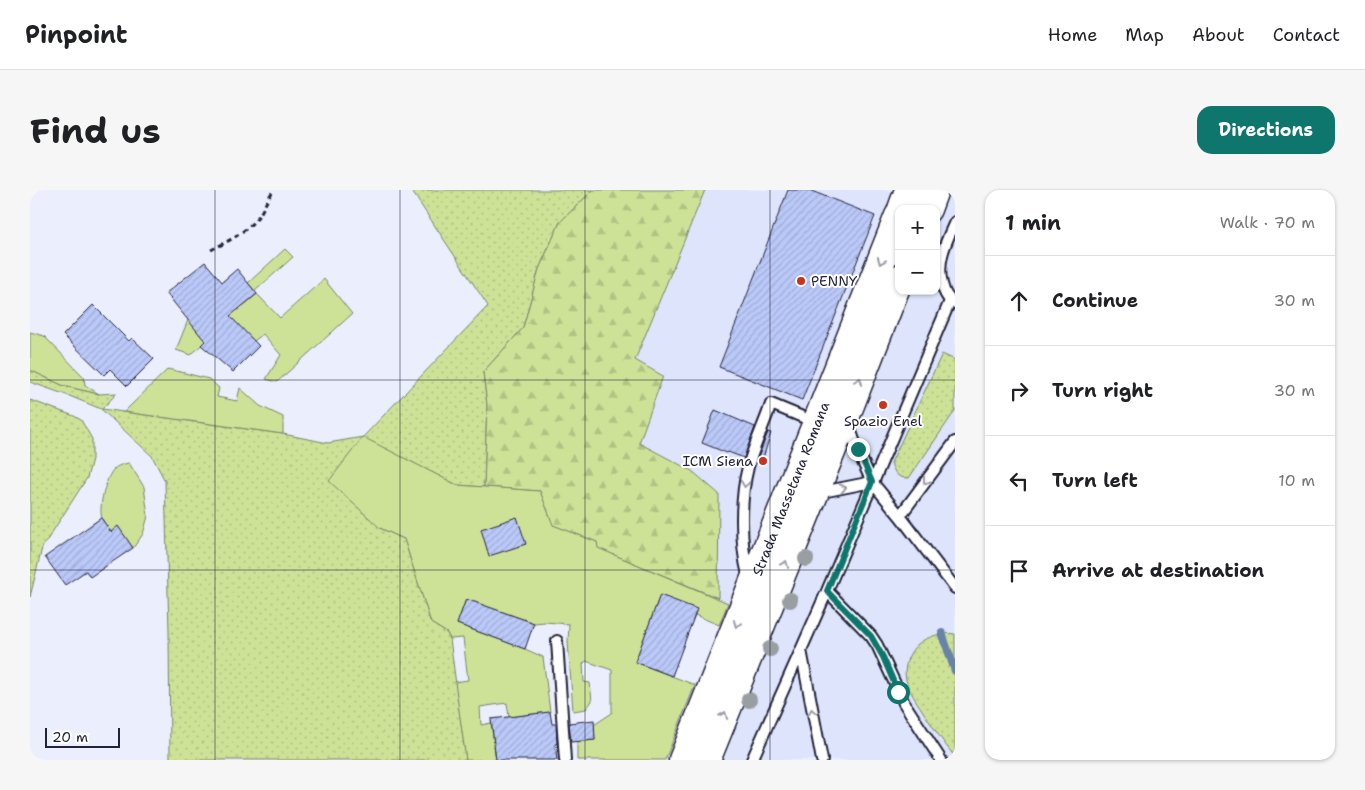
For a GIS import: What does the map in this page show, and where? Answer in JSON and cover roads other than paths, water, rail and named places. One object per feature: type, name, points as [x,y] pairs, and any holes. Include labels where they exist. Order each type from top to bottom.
[{"type":"main road","points":[[903,205],[909,190]]},
{"type":"main road","points":[[928,205],[934,190]]},
{"type":"main road","name":"Strada Massetana Romana","points":[[683,760],[895,226]]},
{"type":"main road","name":"Strada Massetana Romana","points":[[706,760],[895,289]]},
{"type":"lane","points":[[752,760],[952,302],[943,290],[939,267],[942,254],[955,222]]},
{"type":"lane","points":[[751,588],[744,543],[743,518],[746,480],[749,466],[771,404],[817,423]]},
{"type":"lane","points":[[846,415],[872,482],[955,588]]},
{"type":"lane","points":[[900,516],[955,442]]},
{"type":"lane","points":[[814,494],[872,482]]},
{"type":"lane","points":[[827,591],[871,636],[904,703],[941,760]]},
{"type":"lane","points":[[557,641],[565,760]]},
{"type":"lane","points":[[801,650],[822,760]]},
{"type":"waterway","points":[[942,633],[955,671]]},
{"type":"place","name":"PENNY","points":[[801,281]]},
{"type":"place","name":"Spazio Enel","points":[[883,405]]},
{"type":"place","name":"ICM Siena","points":[[763,461]]}]
